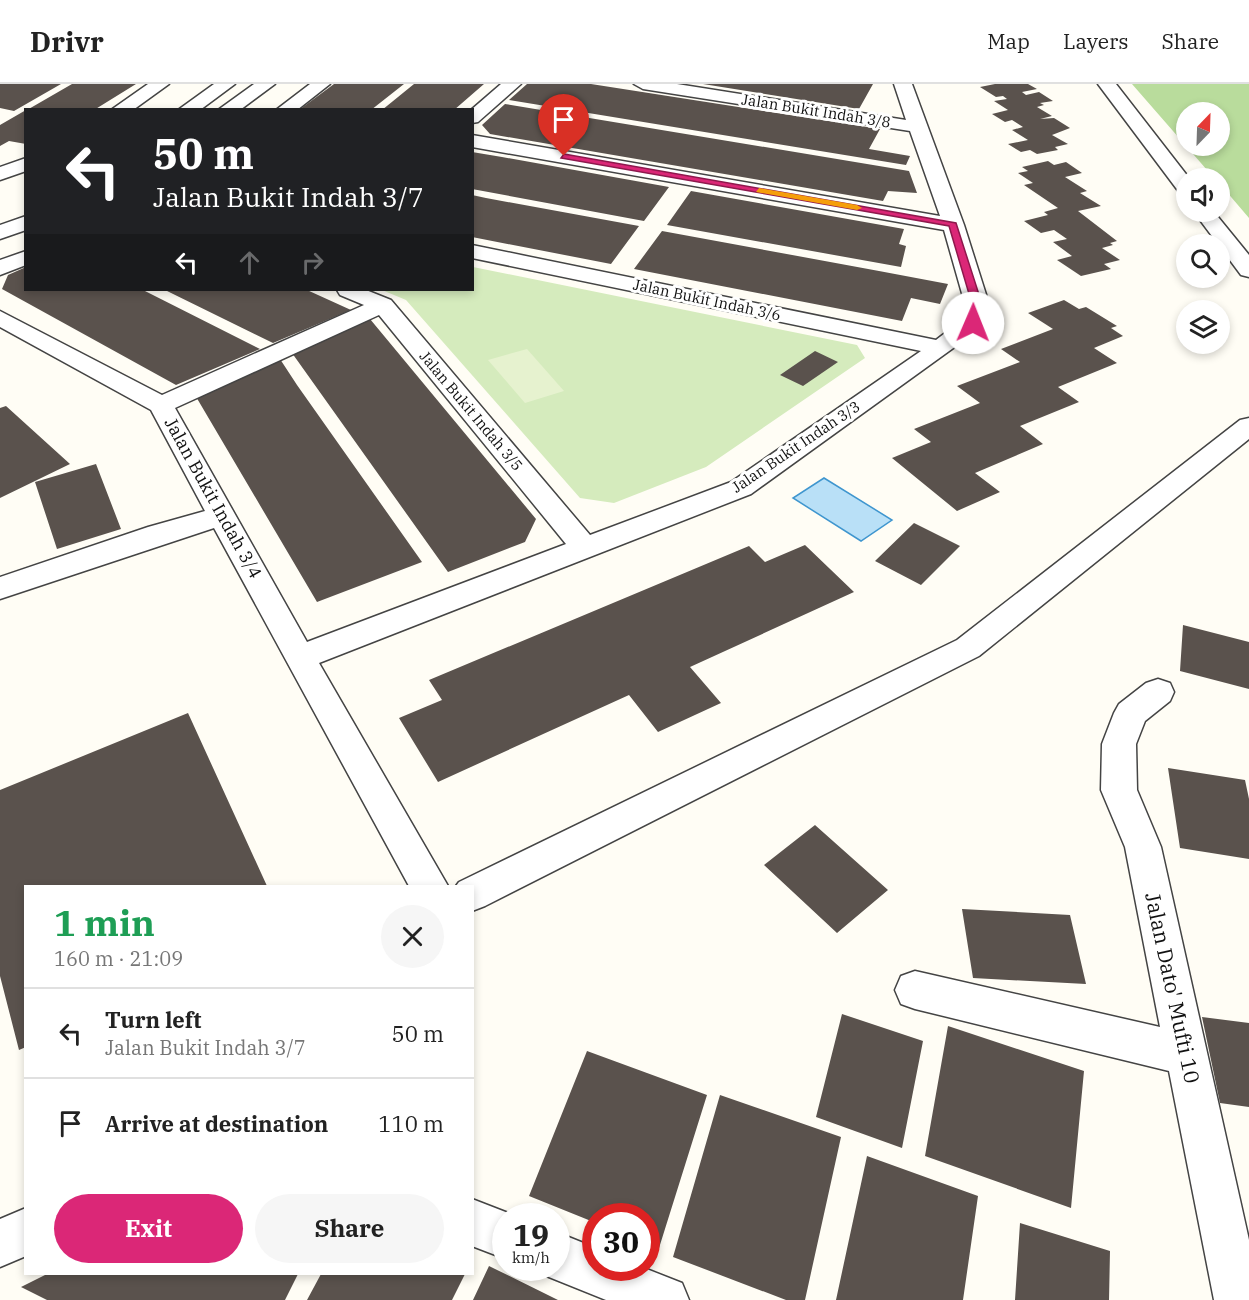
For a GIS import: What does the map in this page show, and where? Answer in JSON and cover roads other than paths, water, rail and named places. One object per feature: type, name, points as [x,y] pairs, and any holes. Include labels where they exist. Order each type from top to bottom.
[{"type":"street","points":[[123,108],[160,84]]},
{"type":"street","points":[[190,108],[226,84]]},
{"type":"street","points":[[230,108],[266,84]]},
{"type":"street","points":[[288,108],[321,84]]},
{"type":"street","points":[[474,116],[512,84]]},
{"type":"street","name":"Jalan Bukit Indah 3/8","points":[[643,84],[918,127]]},
{"type":"street","name":"Jalan Bukit Indah 3/3","points":[[300,658],[741,488],[941,348],[973,323],[977,304],[953,225],[903,84]]},
{"type":"street","points":[[1107,84],[1176,175]]},
{"type":"street","points":[[474,141],[953,225]]},
{"type":"street","points":[[0,174],[24,165]]},
{"type":"street","points":[[1212,222],[1249,270]]},
{"type":"street","points":[[0,233],[24,223]]},
{"type":"street","name":"Jalan Bukit Indah 3/6","points":[[474,251],[941,348]]},
{"type":"street","points":[[0,267],[24,258]]},
{"type":"street","name":"Jalan Bukit Indah 3/5","points":[[350,291],[383,305],[584,547]]},
{"type":"street","points":[[161,405],[383,305]]},
{"type":"street","name":"Jalan Bukit Indah 3/4","points":[[0,318],[161,405],[428,885]]},
{"type":"street","points":[[474,893],[968,648],[1249,426]]},
{"type":"street","points":[[0,588],[158,534],[222,516]]},
{"type":"street","name":"Jalan Dato' Mufti 10","points":[[1158,692],[1131,713],[1119,744],[1119,790],[1143,847],[1238,1300]]},
{"type":"street","points":[[915,990],[1186,1054]]},
{"type":"street","points":[[474,1223],[492,1230]]},
{"type":"street","points":[[0,1244],[24,1232]]},
{"type":"street","points":[[570,1262],[665,1300]]},
{"type":"water","points":[[824,478],[892,520],[861,541],[793,498]]}]
